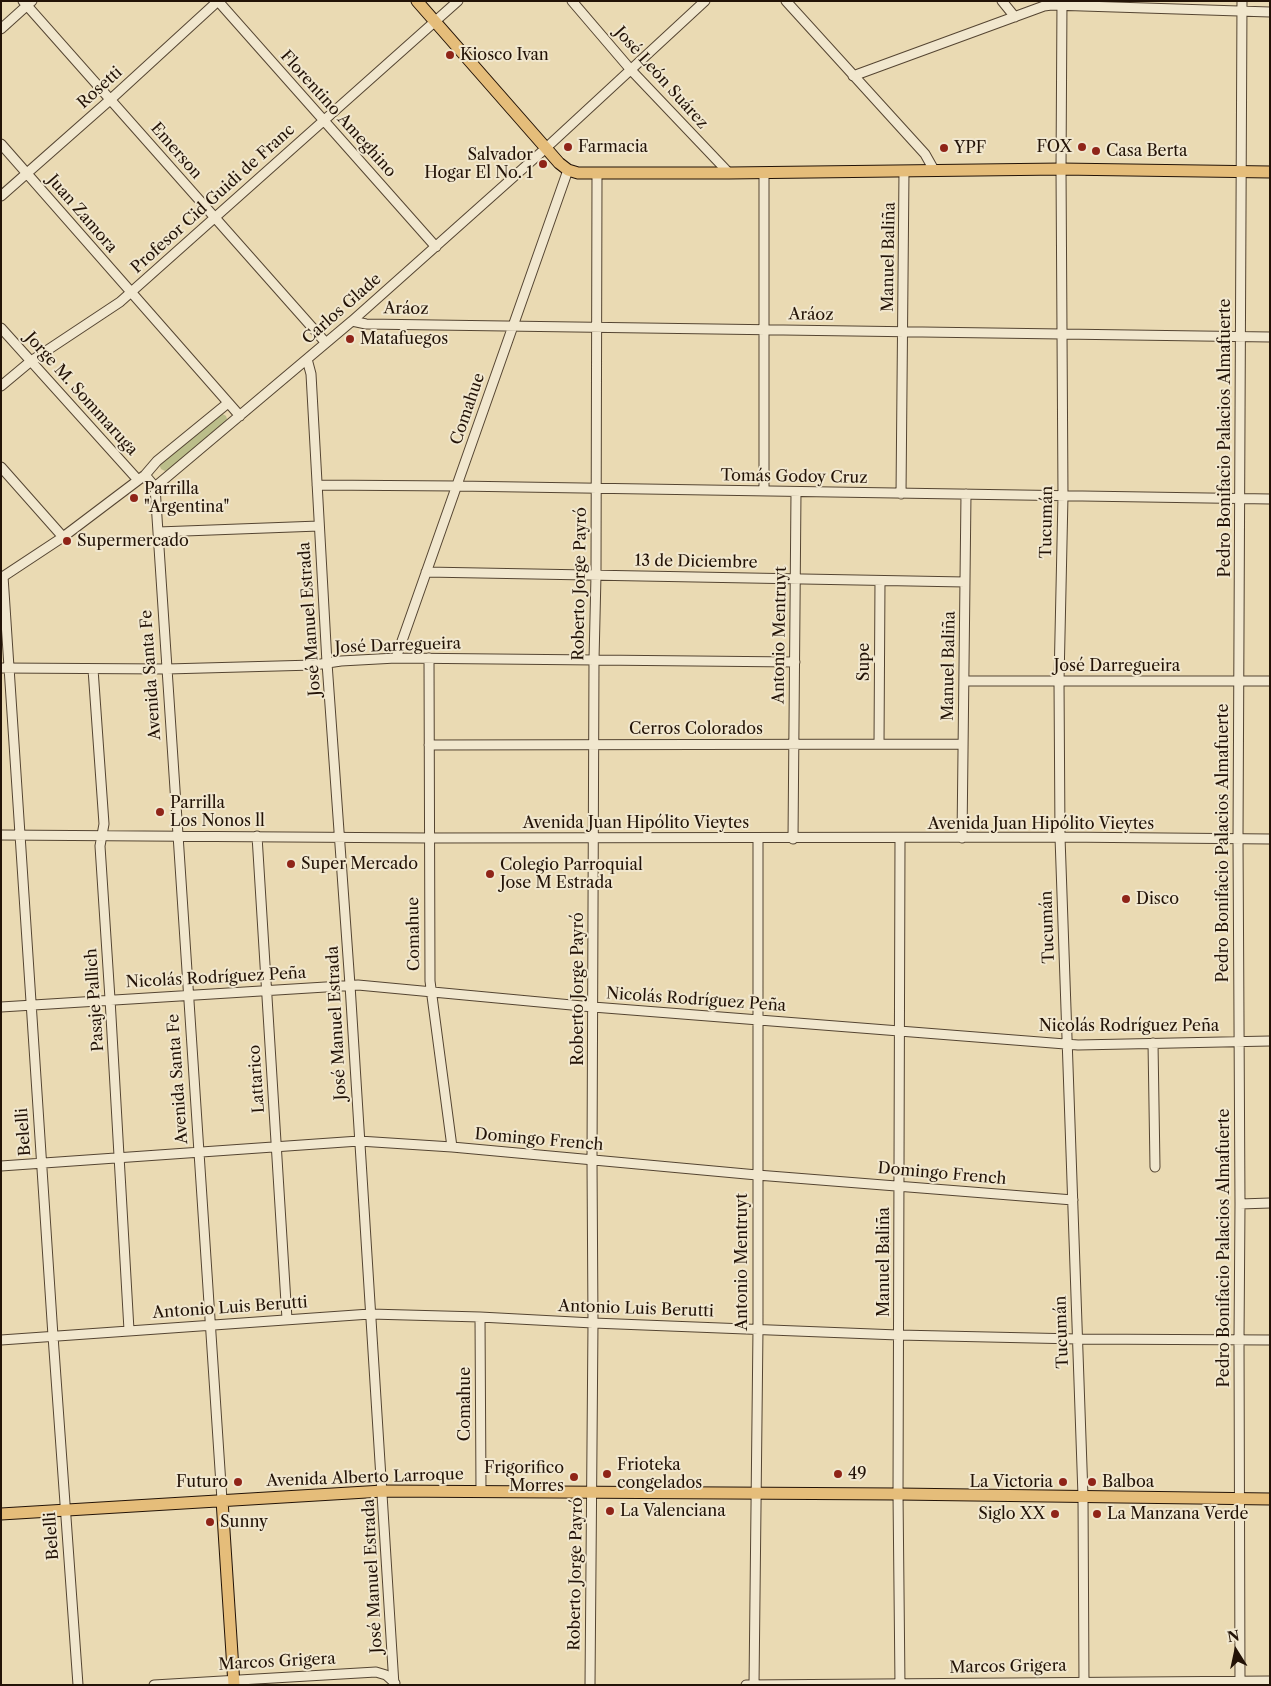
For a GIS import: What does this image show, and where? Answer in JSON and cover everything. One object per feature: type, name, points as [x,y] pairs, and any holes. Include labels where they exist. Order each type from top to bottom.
[{"type":"main road","points":[[417,1],[559,163],[568,170],[578,173],[764,173],[1061,168],[1270,172]]},
{"type":"main road","name":"Avenida Alberto Larroque","points":[[1,1514],[383,1491],[898,1494],[1270,1500]]},
{"type":"main road","name":"Avenida Santa Fe","points":[[222,1500],[234,1682]]},
{"type":"street","name":"Rosetti","points":[[1,196],[218,1]]},
{"type":"street","name":"Florentino Ameghino","points":[[218,1],[436,246]]},
{"type":"street","name":"Profesor Cid Guidi de Franc","points":[[1,386],[31,362],[131,292],[458,1]]},
{"type":"street","name":"José León Suárez","points":[[572,1],[631,70],[729,173]]},
{"type":"street","name":"Carlos Glade","points":[[155,487],[352,321],[546,148],[704,1]]},
{"type":"street","points":[[786,1],[925,154],[934,170]]},
{"type":"street","points":[[1002,1],[1016,17]]},
{"type":"street","name":"Pedro Bonifacio Palacios Almafuerte","points":[[1240,1683],[1238,681],[1242,1]]},
{"type":"street","name":"Emerson","points":[[27,3],[326,343]]},
{"type":"street","points":[[1,29],[27,3]]},
{"type":"street","points":[[853,76],[1044,6],[1062,3],[1270,12]]},
{"type":"street","points":[[1061,168],[1062,3]]},
{"type":"street","name":"Juan Zamora","points":[[1,144],[240,416]]},
{"type":"street","name":"Tucumán","points":[[1061,168],[1063,496],[1059,682],[1060,837],[1083,1496],[1084,1683]]},
{"type":"street","name":"Comahue","points":[[396,658],[568,170]]},
{"type":"street","name":"Manuel Baliña","points":[[901,494],[904,171]]},
{"type":"street","points":[[764,173],[764,491]]},
{"type":"street","name":"Roberto Jorge Payró","points":[[590,1685],[597,174]]},
{"type":"street","name":"Aráoz","points":[[352,321],[366,324],[1270,336]]},
{"type":"street","name":"Jorge M. Sommaruga","points":[[1,328],[31,362],[142,477]]},
{"type":"street","name":"José Manuel Estrada","points":[[307,359],[312,374],[319,526],[395,1684]]},
{"type":"street","points":[[2,577],[63,536],[142,477],[157,461],[228,403]]},
{"type":"street","points":[[1,467],[63,536]]},
{"type":"street","points":[[142,477],[155,487]]},
{"type":"street","name":"Tomás Godoy Cruz","points":[[317,485],[1270,499]]},
{"type":"street","name":"Avenida Santa Fe","points":[[155,487],[222,1500]]},
{"type":"street","name":"Antonio Mentruyt","points":[[793,838],[796,492]]},
{"type":"street","name":"Manuel Baliña","points":[[962,838],[966,494]]},
{"type":"street","points":[[158,532],[319,526]]},
{"type":"street","name":"13 de Diciembre","points":[[426,572],[965,582]]},
{"type":"street","name":"Belelli","points":[[2,577],[6,668],[20,835],[78,1685]]},
{"type":"street","name":"Supe","points":[[879,744],[880,580]]},
{"type":"street","name":"José Darregueira","points":[[6,668],[167,669],[314,665],[356,659],[396,658],[795,662]]},
{"type":"street","name":"Comahue","points":[[430,658],[430,991],[452,1147]]},
{"type":"street","name":"Pasaje Pallich","points":[[93,669],[104,824],[100,846],[129,1330]]},
{"type":"street","name":"José Darregueira","points":[[964,681],[1270,681]]},
{"type":"street","name":"Cerros Colorados","points":[[429,745],[963,744]]},
{"type":"street","name":"Avenida Juan Hipólito Vieytes","points":[[1,835],[429,838],[1060,837],[1270,839]]},
{"type":"street","name":"Lattarico","points":[[257,836],[287,1319]]},
{"type":"street","name":"Antonio Mentruyt","points":[[754,1685],[758,1329],[758,838]]},
{"type":"street","name":"Manuel Baliña","points":[[900,838],[898,1336],[900,1684]]},
{"type":"street","name":"Nicolás Rodríguez Peña","points":[[1,1007],[350,985],[593,1007],[1067,1044],[1270,1041]]},
{"type":"street","points":[[1153,1043],[1155,1167]]},
{"type":"street","name":"Domingo French","points":[[1,1166],[359,1141],[452,1147],[592,1161],[1073,1200]]},
{"type":"street","points":[[1240,1204],[1270,1203]]},
{"type":"street","name":"Antonio Luis Berutti","points":[[1,1340],[370,1314],[480,1317],[898,1336],[1270,1340]]},
{"type":"street","name":"Comahue","points":[[480,1317],[481,1491]]},
{"type":"street","name":"Marcos Grigera","points":[[154,1685],[234,1682],[376,1672],[386,1675],[395,1684]]},
{"type":"street","name":"Marcos Grigera","points":[[746,1685],[1240,1683],[1270,1681]]},
{"type":"green space","points":[[221,413],[226,416],[225,423],[169,469],[165,471],[161,469],[159,464]]},
{"type":"place","name":"Kiosco Ivan","points":[[450,55]]},
{"type":"place","name":"Farmacia","points":[[568,147]]},
{"type":"place","name":"FOX","points":[[1082,147]]},
{"type":"place","name":"YPF","points":[[944,148]]},
{"type":"place","name":"Casa Berta","points":[[1096,151]]},
{"type":"place","name":"Salvador Hogar El No. 1","points":[[543,164]]},
{"type":"place","name":"Matafuegos","points":[[350,339]]},
{"type":"place","name":"Parrilla \"Argentina\"","points":[[134,498]]},
{"type":"place","name":"Supermercado","points":[[67,541]]},
{"type":"place","name":"Parrilla Los Nonos ll","points":[[160,812]]},
{"type":"place","name":"Super Mercado","points":[[291,864]]},
{"type":"place","name":"Colegio Parroquial Jose M Estrada","points":[[490,874]]},
{"type":"place","name":"Disco","points":[[1126,899]]},
{"type":"place","name":"Frioteka congelados","points":[[607,1474]]},
{"type":"place","name":"49","points":[[838,1474]]},
{"type":"place","name":"Frigorifico Morres","points":[[574,1477]]},
{"type":"place","name":"Futuro","points":[[238,1482]]},
{"type":"place","name":"La Victoria","points":[[1063,1482]]},
{"type":"place","name":"Balboa","points":[[1092,1482]]},
{"type":"place","name":"La Valenciana","points":[[610,1511]]},
{"type":"place","name":"Siglo XX","points":[[1055,1514]]},
{"type":"place","name":"La Manzana Verde","points":[[1097,1514]]},
{"type":"place","name":"Sunny","points":[[210,1522]]}]
